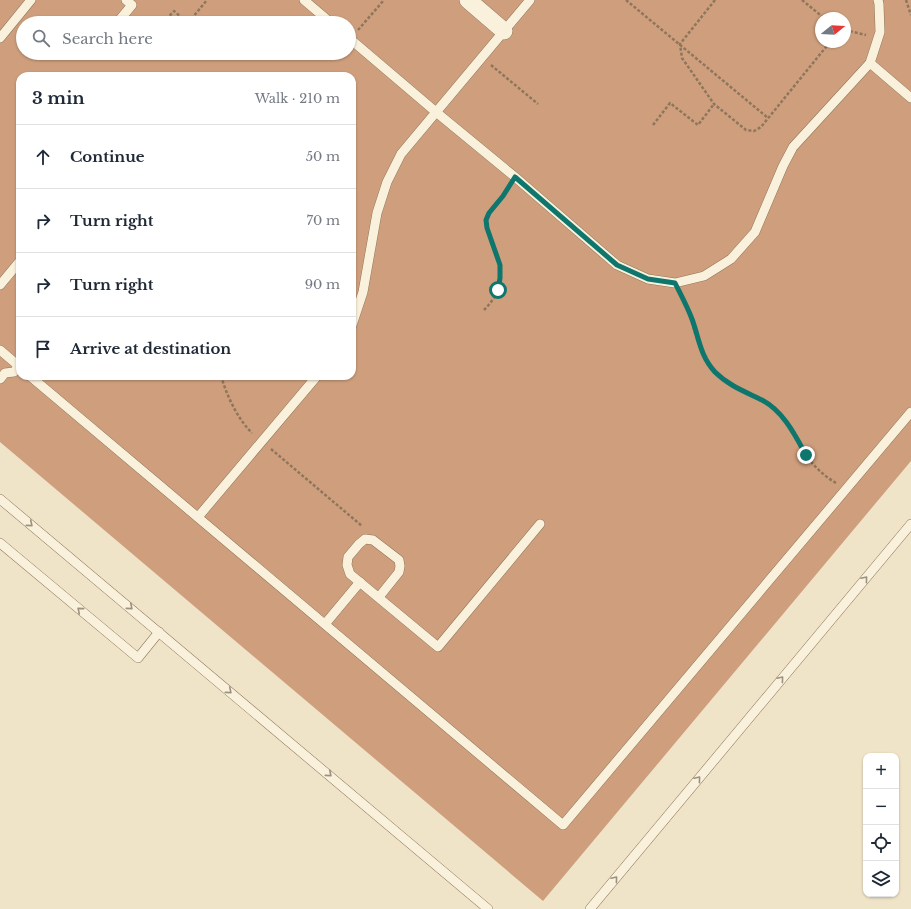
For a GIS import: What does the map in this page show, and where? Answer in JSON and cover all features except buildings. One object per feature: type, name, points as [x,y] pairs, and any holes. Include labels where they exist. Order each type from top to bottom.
[{"type":"street","points":[[468,0],[504,31]]},
{"type":"lane","points":[[18,16],[31,0]]},
{"type":"lane","points":[[123,16],[132,5],[126,0]]},
{"type":"lane","points":[[304,0],[323,16]]},
{"type":"lane","points":[[356,313],[363,292],[377,213],[387,182],[402,154],[530,0]]},
{"type":"lane","points":[[356,45],[515,177],[617,265],[648,279],[675,283],[704,276],[731,259],[755,232],[783,166],[793,147],[870,63],[880,32],[878,0]]},
{"type":"lane","points":[[0,38],[16,18]]},
{"type":"lane","points":[[870,63],[911,98]]},
{"type":"lane","points":[[0,285],[16,266]]},
{"type":"lane","points":[[0,350],[16,363]]},
{"type":"lane","points":[[0,379],[6,373],[14,372],[16,370]]},
{"type":"lane","points":[[35,380],[564,825],[911,412]]},
{"type":"lane","points":[[198,517],[314,380]]},
{"type":"lane","points":[[0,499],[488,909]]},
{"type":"lane","points":[[379,597],[399,572],[400,566],[398,560],[373,540],[365,539],[348,557],[347,565],[350,574],[438,647],[540,524]]},
{"type":"lane","points":[[590,909],[911,524]]},
{"type":"lane","points":[[0,542],[138,658],[159,632]]},
{"type":"lane","points":[[325,624],[360,582]]},
{"type":"path","points":[[194,16],[207,0]]},
{"type":"path","points":[[356,31],[384,0]]},
{"type":"path","points":[[626,0],[768,118]]},
{"type":"path","points":[[715,0],[680,44],[682,58],[714,104],[746,130],[754,131],[761,127],[825,48]]},
{"type":"path","points":[[802,0],[817,12]]},
{"type":"path","points":[[906,0],[911,15]]},
{"type":"path","points":[[170,16],[174,11],[180,16]]},
{"type":"path","points":[[851,31],[878,37]]},
{"type":"path","points":[[482,57],[538,104]]},
{"type":"path","points":[[653,125],[670,103],[698,125],[714,104]]},
{"type":"path","points":[[484,310],[495,297],[500,278],[500,265],[487,228],[486,220],[489,213],[503,196],[515,177]]},
{"type":"path","points":[[675,283],[687,304],[704,357],[715,371],[729,383],[764,401],[776,411],[786,421],[806,455],[816,467],[831,480],[847,490]]},
{"type":"path","points":[[222,380],[226,392],[247,428],[370,532],[373,540]]},
{"type":"route","points":[[498,290],[500,265],[487,228],[486,220],[489,213],[503,196],[515,177],[617,265],[648,279],[675,283],[687,304],[704,357],[715,371],[729,383],[764,401],[776,411],[786,421],[806,455]]}]
